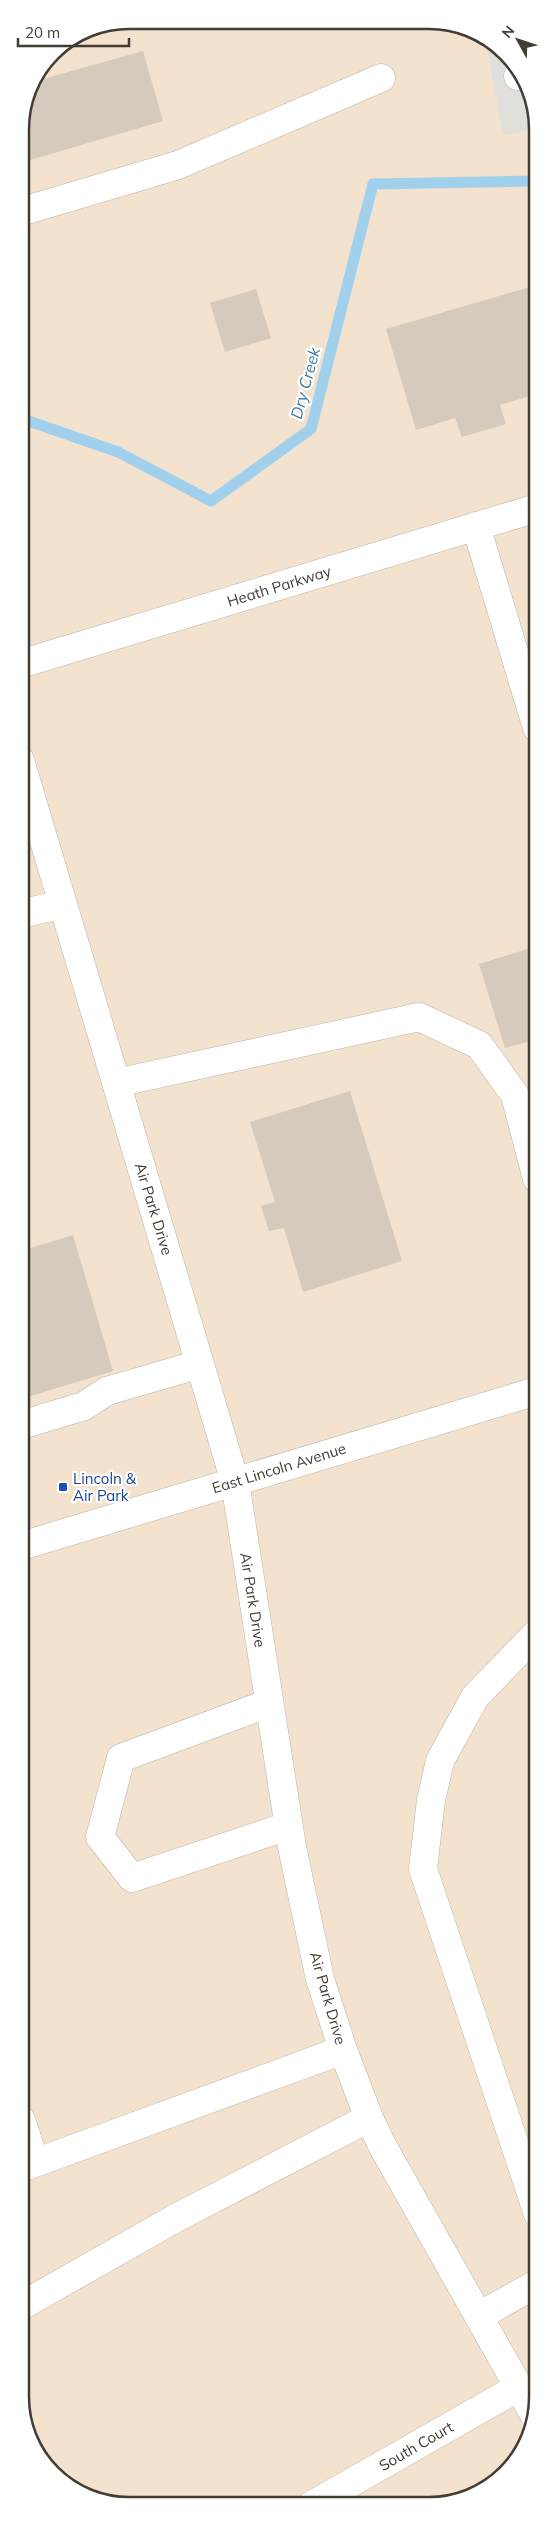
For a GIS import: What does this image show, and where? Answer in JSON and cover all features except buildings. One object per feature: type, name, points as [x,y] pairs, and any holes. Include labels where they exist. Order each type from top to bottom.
[{"type":"street","points":[[29,209],[178,165],[381,78]]},
{"type":"street","name":"Heath Parkway","points":[[29,661],[529,510]]},
{"type":"street","points":[[476,526],[529,702]]},
{"type":"street","name":"Air Park Drive","points":[[29,789],[235,1482],[288,1826],[320,1979],[343,2050],[382,2147],[529,2405]]},
{"type":"street","points":[[29,912],[63,904]]},
{"type":"street","points":[[116,1083],[419,1017],[479,1045],[515,1095],[529,1148]]},
{"type":"street","points":[[29,1422],[84,1406],[107,1391],[200,1364]]},
{"type":"street","name":"East Lincoln Avenue","points":[[29,1544],[529,1394]]},
{"type":"street","points":[[529,1641],[475,1697],[440,1761],[431,1800],[423,1869],[529,2187]]},
{"type":"street","points":[[269,1703],[121,1758],[100,1837],[132,1878],[288,1826]]},
{"type":"street","points":[[29,2165],[343,2050]]},
{"type":"street","points":[[29,2301],[176,2218],[369,2118]]},
{"type":"street","points":[[479,2316],[529,2288]]},
{"type":"street","name":"South Court","points":[[326,2497],[519,2387]]},
{"type":"shaded area","points":[[129,29],[429,29],[455,32],[479,42],[493,52],[493,65],[506,65],[519,85],[526,103],[528,116],[529,2404],[522,2435],[509,2458],[500,2468],[490,2477],[467,2490],[442,2496],[122,2497],[109,2495],[79,2484],[58,2468],[49,2458],[36,2435],[30,2410],[29,122],[36,91],[49,68],[68,49],[79,42],[91,36],[109,31]]},
{"type":"shaded area","points":[[487,48],[493,52],[493,65],[506,65],[519,85],[526,103],[529,130],[503,135]]},
{"type":"waterway","name":"Dry Creek","points":[[29,421],[118,452],[211,501],[311,429],[373,184],[529,181]]},
{"type":"place","name":"Lincoln & Air Park","points":[[63,1487]]}]
